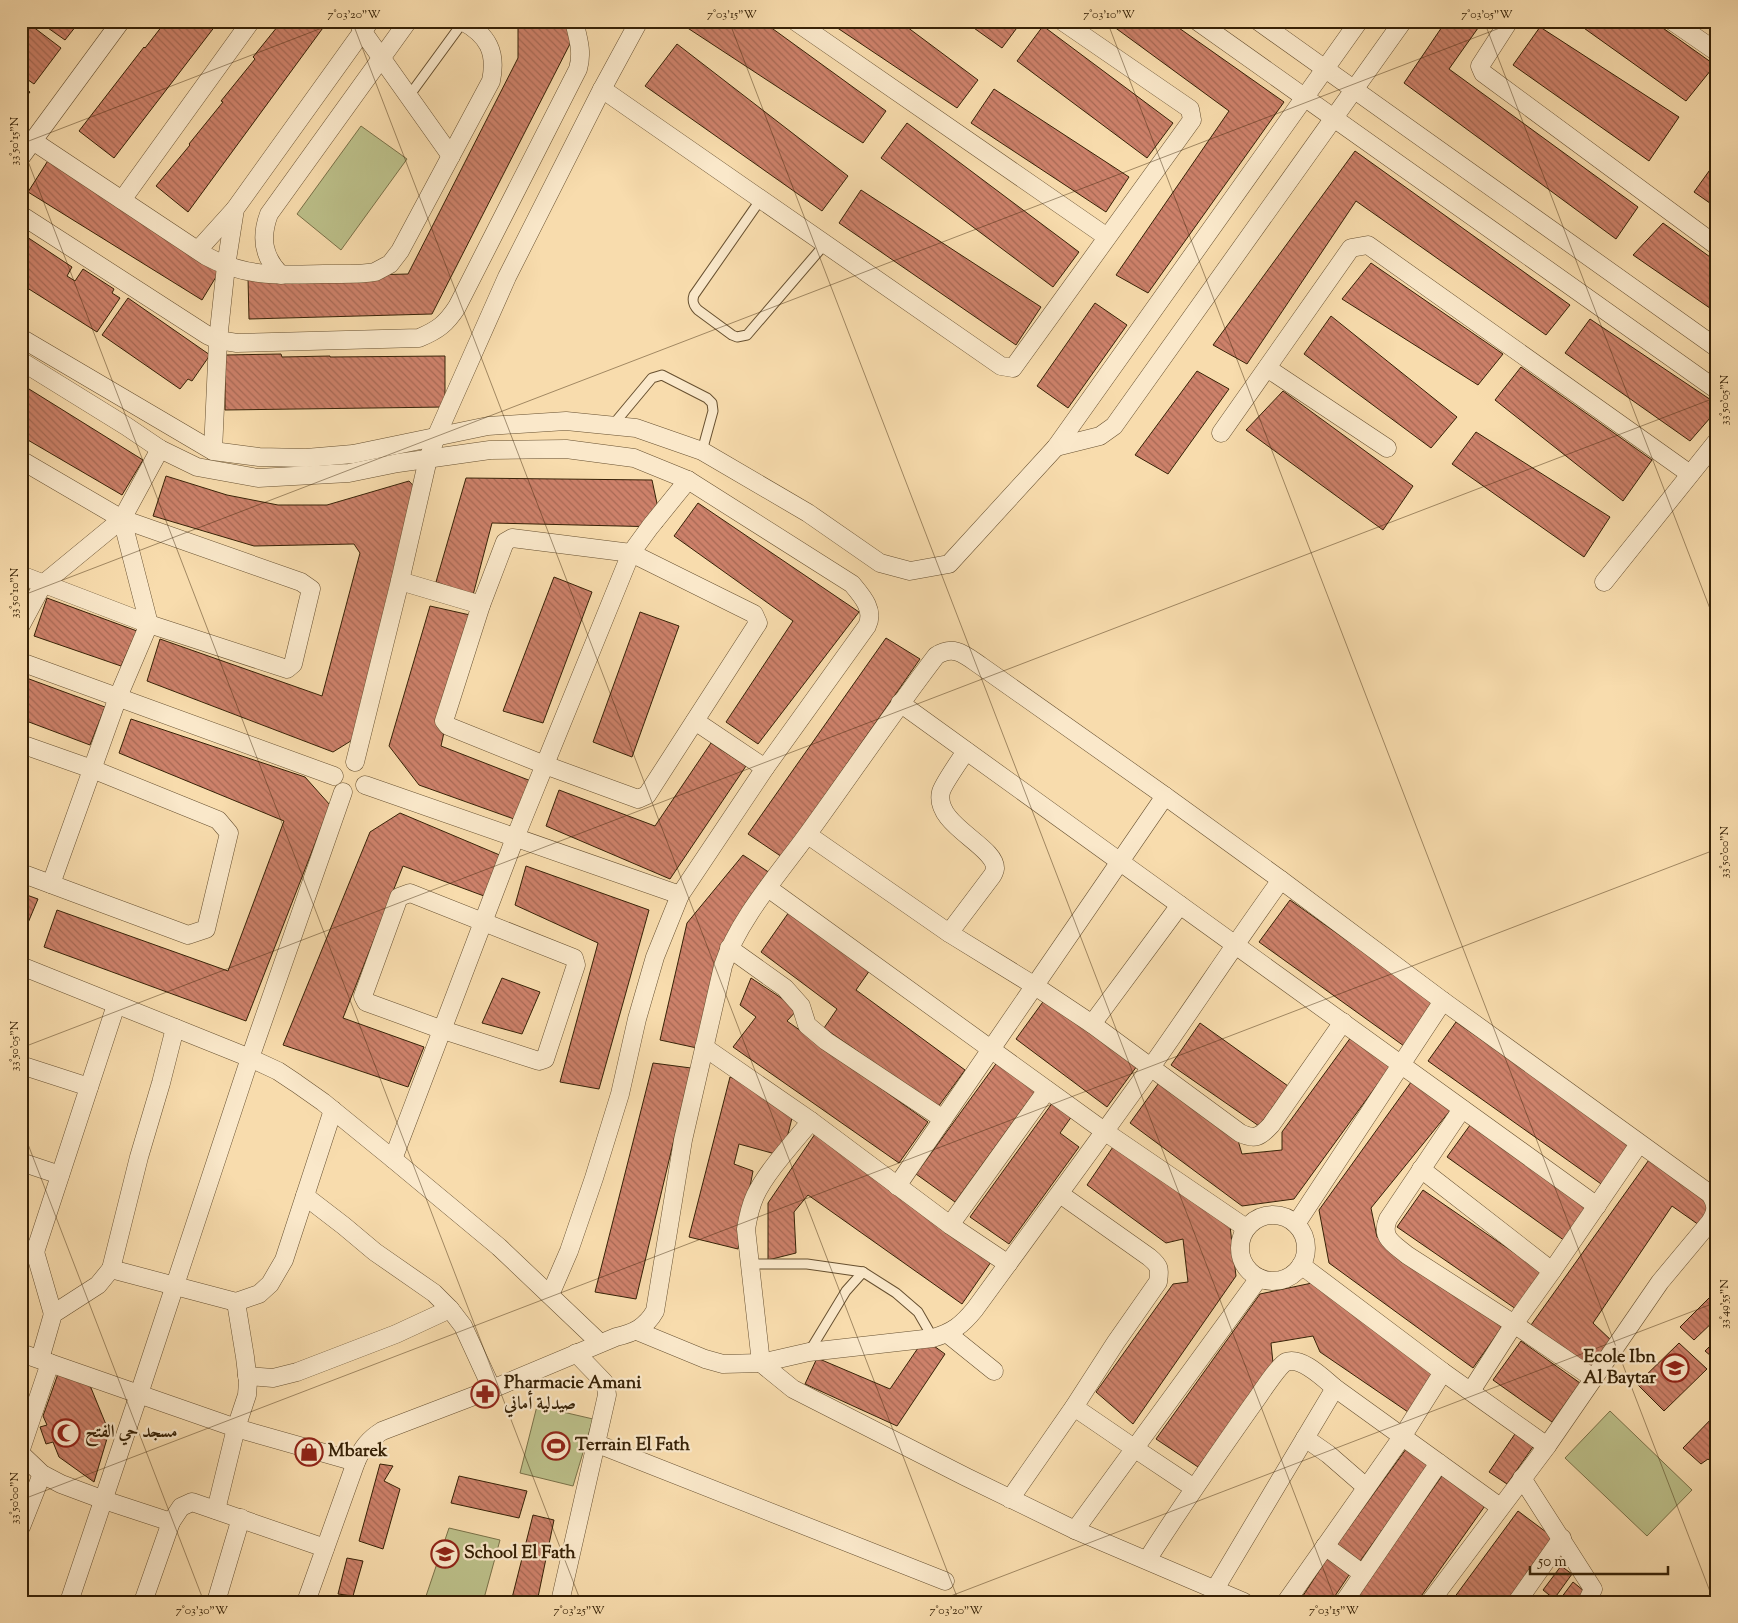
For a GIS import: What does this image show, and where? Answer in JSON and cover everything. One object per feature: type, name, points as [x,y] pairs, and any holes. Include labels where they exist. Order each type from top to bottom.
[{"type":"street","points":[[21,157],[121,21]]},
{"type":"street","points":[[122,200],[251,21]]},
{"type":"street","points":[[281,275],[273,267],[264,247],[263,236],[269,214],[408,21]]},
{"type":"street","points":[[33,141],[198,250],[226,266],[253,273],[281,275],[367,273],[382,269],[390,264],[400,251],[491,81],[494,67],[492,52],[486,39],[476,29],[463,21]]},
{"type":"street","points":[[21,215],[218,340],[237,342],[403,340],[420,338],[435,332],[448,321],[457,307],[578,69],[581,51],[574,21]]},
{"type":"street","points":[[355,762],[428,459],[436,436],[507,277],[602,89],[639,21]]},
{"type":"street","points":[[795,21],[1107,237]]},
{"type":"street","points":[[602,89],[1001,366],[1013,368],[1192,120],[1190,109],[1062,21]]},
{"type":"street","points":[[1197,21],[1717,390]]},
{"type":"street","points":[[1258,21],[1717,348]]},
{"type":"street","points":[[21,338],[213,451],[259,457],[306,458],[353,454],[488,426],[566,421],[636,428],[702,451],[808,513],[880,563],[910,571],[949,564],[1056,447],[1359,21]]},
{"type":"street","points":[[1056,447],[1100,436],[1114,426],[1402,21]]},
{"type":"street","points":[[1509,21],[1480,66],[1483,73],[1717,246]]},
{"type":"street","points":[[1672,21],[1717,52]]},
{"type":"street","points":[[198,250],[235,209],[364,25],[381,58],[451,156]]},
{"type":"street","points":[[213,451],[218,340],[226,266],[235,209]]},
{"type":"street","points":[[1221,433],[1351,248],[1368,245],[1690,474]]},
{"type":"street","points":[[21,361],[160,449],[197,467],[258,478],[349,473],[398,463],[490,450],[566,449],[634,458],[688,480],[852,584],[866,600],[870,620],[765,768],[680,895],[655,957],[637,1018],[620,1094],[594,1178],[569,1251],[550,1296]]},
{"type":"street","points":[[1267,368],[1387,448]]},
{"type":"street","points":[[1604,582],[1717,441]]},
{"type":"street","points":[[21,625],[43,584],[122,519],[160,449]]},
{"type":"street","points":[[21,460],[122,519],[301,582],[312,589],[293,664],[287,669],[149,624],[21,576]]},
{"type":"street","points":[[393,1159],[515,838],[631,553],[688,480]]},
{"type":"street","points":[[51,884],[118,697],[149,624],[122,519]]},
{"type":"street","points":[[512,538],[631,553],[754,614],[758,623],[647,795],[638,799],[545,766],[448,726],[444,721],[481,605],[505,542],[512,538]]},
{"type":"street","points":[[400,581],[481,605]]},
{"type":"street","points":[[306,1602],[356,1462],[371,1438],[382,1431],[492,1389],[600,1343],[637,1331],[650,1321],[655,1311],[682,1140],[723,966],[729,948],[768,888],[900,703],[936,656],[951,650],[962,653],[1165,796],[1443,1001],[1710,1194],[1715,1202],[1716,1211],[1710,1222],[1660,1282],[1592,1378],[1547,1446],[1430,1602]]},
{"type":"street","points":[[21,662],[334,776]]},
{"type":"street","points":[[900,703],[1597,1206]]},
{"type":"street","points":[[695,721],[765,768]]},
{"type":"street","points":[[21,744],[92,769],[218,820],[229,834],[206,929],[188,935],[21,873]]},
{"type":"street","points":[[949,933],[992,876],[995,869],[994,862],[985,851],[951,821],[944,812],[941,802],[941,791],[966,751]]},
{"type":"street","points":[[345,762],[355,762],[363,767],[366,772],[365,785],[355,793],[343,792],[338,788],[334,776],[336,770],[345,762]]},
{"type":"street","points":[[365,785],[680,895]]},
{"type":"street","points":[[69,1602],[250,1058],[343,792]]},
{"type":"street","points":[[897,1186],[990,1048],[1035,986],[1165,796]]},
{"type":"street","points":[[808,834],[949,933],[1092,1024],[1240,1133],[1249,1137],[1256,1137],[1264,1133],[1271,1125],[1344,1022]]},
{"type":"street","points":[[637,1331],[713,1362],[723,1364],[761,1363],[808,1352],[941,1336],[970,1315],[1060,1194],[1281,880]]},
{"type":"street","points":[[768,888],[1104,1131],[1246,1228]]},
{"type":"street","points":[[410,893],[574,958],[576,965],[545,1059],[539,1061],[443,1030],[366,1002],[363,996],[399,897],[410,893]]},
{"type":"street","points":[[1092,1024],[1180,905]]},
{"type":"street","points":[[729,948],[785,988],[801,1006],[807,1026],[826,1041],[942,1119]]},
{"type":"street","points":[[21,966],[250,1058],[296,1083],[393,1159],[499,1247],[600,1343]]},
{"type":"street","points":[[1296,1224],[1443,1001]]},
{"type":"street","points":[[21,1449],[45,1361],[53,1314],[44,1283],[28,1249],[60,1175],[116,1005]]},
{"type":"street","points":[[53,1314],[98,1285],[111,1269],[139,1157],[175,1028]]},
{"type":"street","points":[[704,1047],[811,1121],[950,1225],[1008,1264]]},
{"type":"street","points":[[21,1065],[89,1087]]},
{"type":"street","points":[[950,1225],[1047,1090]]},
{"type":"street","points":[[1462,1108],[1388,1218],[1384,1228],[1385,1234],[1407,1255],[1514,1324],[1592,1378]]},
{"type":"street","points":[[111,1269],[236,1302],[259,1294],[270,1284],[284,1260],[332,1110]]},
{"type":"street","points":[[811,1121],[755,1194],[749,1211],[746,1229],[761,1363],[793,1388],[1010,1499],[1075,1530],[1244,1602]]},
{"type":"street","points":[[1471,1391],[1514,1324],[1639,1144]]},
{"type":"street","points":[[21,1162],[60,1175]]},
{"type":"street","points":[[1421,1169],[1552,1271]]},
{"type":"street","points":[[1010,1499],[1158,1282],[1160,1271],[1156,1263],[1149,1257],[1060,1194]]},
{"type":"street","points":[[305,1196],[375,1252],[434,1293],[450,1309],[463,1326],[492,1389]]},
{"type":"street","points":[[1268,1214],[1283,1216],[1296,1224],[1306,1243],[1306,1251],[1297,1271],[1284,1279],[1270,1281],[1259,1278],[1249,1272],[1241,1259],[1239,1244],[1246,1228],[1254,1220],[1268,1214]]},
{"type":"street","points":[[1301,1265],[1547,1446]]},
{"type":"street","points":[[1075,1530],[1259,1278]]},
{"type":"street","points":[[44,1283],[76,1299]]},
{"type":"street","points":[[216,1510],[236,1428],[247,1395],[247,1376],[236,1302]]},
{"type":"street","points":[[247,1376],[273,1378],[297,1372],[396,1334],[450,1309]]},
{"type":"street","points":[[941,1336],[994,1371]]},
{"type":"street","points":[[21,1353],[236,1428],[356,1462]]},
{"type":"street","points":[[560,1602],[606,1395],[604,1382],[576,1353]]},
{"type":"street","points":[[1147,1560],[1194,1488],[1282,1365],[1287,1362],[1294,1361],[1312,1369],[1335,1388],[1500,1507]]},
{"type":"street","points":[[1286,1602],[1402,1437],[1444,1372]]},
{"type":"street","points":[[1215,1589],[1335,1388]]},
{"type":"street","points":[[1074,1407],[1194,1488]]},
{"type":"street","points":[[1305,1438],[1328,1454],[1366,1487]]},
{"type":"street","points":[[596,1443],[945,1581]]},
{"type":"street","points":[[21,1454],[42,1474],[61,1484],[170,1522]]},
{"type":"street","points":[[1344,1602],[1439,1463]]},
{"type":"street","points":[[21,1527],[42,1474]]},
{"type":"street","points":[[1522,1478],[1593,1589],[1587,1602]]},
{"type":"street","points":[[143,1602],[170,1522],[181,1507],[188,1503],[192,1502],[241,1518],[325,1548]]},
{"type":"street","points":[[216,1602],[241,1518]]},
{"type":"street","points":[[1517,1602],[1562,1538]]},
{"type":"street","points":[[1325,1546],[1363,1574]]},
{"type":"lane","points":[[409,96],[463,21]]},
{"type":"lane","points":[[761,199],[692,300],[698,310],[732,335],[737,337],[747,335],[825,244]]},
{"type":"lane","points":[[612,426],[652,378],[662,375],[707,398],[712,403],[713,411],[702,451]]},
{"type":"lane","points":[[750,1264],[807,1264],[863,1272],[896,1293],[941,1336]]},
{"type":"lane","points":[[808,1352],[846,1292],[863,1272]]},
{"type":"green space","points":[[361,126],[407,159],[341,250],[297,214]]},
{"type":"green space","name":"Terrain El Fath","points":[[537,1406],[593,1419],[573,1486],[520,1473]]},
{"type":"green space","points":[[1610,1411],[1692,1490],[1647,1536],[1565,1458]]},
{"type":"green space","points":[[449,1528],[500,1540],[483,1602],[424,1602]]},
{"type":"building","points":[[38,21],[80,21],[65,40]]},
{"type":"building","points":[[166,21],[219,21],[114,158],[79,131]]},
{"type":"building","points":[[282,21],[328,21],[188,212],[156,186],[223,102],[221,101],[255,59],[253,57]]},
{"type":"building","points":[[518,21],[568,21],[573,38],[432,314],[249,319],[248,278],[408,274],[518,58]]},
{"type":"building","points":[[686,21],[762,21],[886,111],[863,143],[683,25]]},
{"type":"building","points":[[831,21],[899,21],[978,80],[957,108],[830,23]]},
{"type":"building","points":[[964,21],[1022,21],[1002,48]]},
{"type":"building","points":[[1106,21],[1169,21],[1284,102],[1148,293],[1116,275],[1229,111]]},
{"type":"building","points":[[1446,21],[1483,21],[1449,69],[1638,207],[1616,239],[1404,83]]},
{"type":"building","points":[[1574,21],[1653,21],[1715,65],[1686,101]]},
{"type":"building","points":[[28,23],[61,48],[34,84],[21,75],[21,32]]},
{"type":"building","points":[[1043,26],[1173,123],[1147,158],[1017,61]]},
{"type":"building","points":[[1540,27],[1679,117],[1649,161],[1513,65]]},
{"type":"building","points":[[677,44],[848,176],[822,211],[645,86]]},
{"type":"building","points":[[21,86],[30,92],[21,103]]},
{"type":"building","points":[[994,89],[1129,177],[1106,212],[971,123]]},
{"type":"building","points":[[907,123],[1079,252],[1053,287],[881,158]]},
{"type":"building","points":[[1355,151],[1570,305],[1546,335],[1356,201],[1247,364],[1213,345]]},
{"type":"building","points":[[49,159],[222,267],[202,300],[28,192]]},
{"type":"building","points":[[1717,160],[1717,208],[1694,192]]},
{"type":"building","points":[[861,190],[1041,307],[1016,345],[839,223]]},
{"type":"building","points":[[1663,223],[1717,262],[1717,313],[1633,255]]},
{"type":"building","points":[[21,233],[72,267],[67,276],[75,281],[83,269],[114,289],[112,293],[120,298],[97,332],[21,284]]},
{"type":"building","points":[[1371,263],[1503,354],[1478,385],[1342,299]]},
{"type":"building","points":[[128,298],[210,355],[192,381],[188,379],[180,389],[102,335]]},
{"type":"building","points":[[1095,303],[1127,325],[1068,408],[1037,386]]},
{"type":"building","points":[[1331,316],[1457,417],[1431,448],[1304,354]]},
{"type":"building","points":[[1590,319],[1717,404],[1717,410],[1690,441],[1565,353]]},
{"type":"building","points":[[281,354],[282,357],[445,356],[445,407],[225,410],[225,355]]},
{"type":"building","points":[[1521,367],[1652,460],[1623,501],[1495,400]]},
{"type":"building","points":[[1197,371],[1229,389],[1168,474],[1135,455]]},
{"type":"building","points":[[21,384],[143,460],[122,495],[21,436]]},
{"type":"building","points":[[1283,391],[1413,486],[1383,530],[1246,430]]},
{"type":"building","points":[[1476,432],[1610,517],[1584,557],[1452,464]]},
{"type":"building","points":[[166,476],[227,495],[278,505],[327,505],[409,481],[418,491],[354,739],[333,752],[147,681],[160,639],[322,696],[360,553],[354,544],[254,546],[153,516]]},
{"type":"building","points":[[466,478],[652,480],[662,527],[492,523],[473,595],[436,582]]},
{"type":"building","points":[[698,503],[859,612],[758,744],[726,722],[793,621],[674,536]]},
{"type":"building","points":[[554,577],[592,592],[543,723],[503,711]]},
{"type":"building","points":[[21,585],[25,587],[21,597]]},
{"type":"building","points":[[47,598],[137,631],[121,666],[34,636]]},
{"type":"building","points":[[430,606],[470,615],[441,746],[531,781],[514,819],[419,785],[389,746]]},
{"type":"building","points":[[640,612],[679,626],[632,757],[593,742]]},
{"type":"building","points":[[886,638],[920,659],[782,857],[748,834]]},
{"type":"building","points":[[21,676],[105,707],[90,745],[21,719]]},
{"type":"building","points":[[131,719],[305,777],[330,805],[246,1021],[44,947],[57,910],[228,971],[284,821],[119,753]]},
{"type":"building","points":[[711,743],[746,766],[670,879],[546,826],[559,790],[655,826]]},
{"type":"building","points":[[400,813],[502,856],[484,896],[403,866],[343,1018],[424,1047],[408,1087],[283,1045],[370,832]]},
{"type":"building","points":[[743,855],[770,873],[697,1048],[660,1040],[687,923]]},
{"type":"building","points":[[526,866],[649,910],[599,1089],[560,1082],[598,943],[515,905]]},
{"type":"building","points":[[21,893],[38,899],[22,937],[21,937]]},
{"type":"building","points":[[1290,900],[1435,1003],[1404,1046],[1259,942]]},
{"type":"building","points":[[789,912],[870,970],[856,990],[965,1070],[938,1107],[824,1028],[837,1009],[761,952]]},
{"type":"building","points":[[502,978],[540,992],[522,1034],[482,1023]]},
{"type":"building","points":[[751,978],[798,1009],[787,1021],[928,1122],[899,1163],[733,1047],[756,1017],[740,1005]]},
{"type":"building","points":[[1045,999],[1137,1066],[1107,1107],[1016,1039]]},
{"type":"building","points":[[1456,1022],[1633,1144],[1604,1186],[1428,1061]]},
{"type":"building","points":[[1200,1023],[1288,1086],[1259,1126],[1171,1065]]},
{"type":"building","points":[[1354,1033],[1393,1063],[1294,1199],[1242,1206],[1130,1123],[1161,1080],[1237,1137],[1242,1154],[1282,1150],[1282,1132]]},
{"type":"building","points":[[998,1061],[1037,1089],[955,1202],[916,1174]]},
{"type":"building","points":[[653,1063],[691,1068],[636,1299],[595,1292]]},
{"type":"building","points":[[730,1077],[743,1082],[792,1118],[788,1134],[779,1155],[739,1144],[734,1164],[753,1171],[738,1249],[689,1237]]},
{"type":"building","points":[[1414,1078],[1453,1107],[1371,1208],[1377,1237],[1502,1327],[1473,1368],[1329,1263],[1319,1210]]},
{"type":"building","points":[[1053,1102],[1072,1116],[1060,1133],[1079,1147],[1009,1244],[970,1217]]},
{"type":"building","points":[[1473,1121],[1590,1206],[1565,1241],[1447,1157]]},
{"type":"building","points":[[815,1134],[991,1262],[962,1304],[808,1195],[794,1212],[796,1253],[768,1260],[768,1203]]},
{"type":"building","points":[[1115,1144],[1230,1226],[1236,1276],[1133,1424],[1096,1392],[1173,1284],[1188,1282],[1183,1239],[1166,1243],[1087,1185]]},
{"type":"building","points":[[1651,1157],[1714,1204],[1699,1225],[1672,1206],[1593,1323],[1613,1342],[1592,1368],[1531,1325]]},
{"type":"building","points":[[1423,1190],[1542,1272],[1516,1309],[1397,1227]]},
{"type":"building","points":[[1312,1283],[1433,1373],[1408,1412],[1320,1352],[1313,1336],[1271,1343],[1273,1363],[1198,1467],[1156,1439],[1260,1294]]},
{"type":"building","points":[[1712,1295],[1717,1298],[1717,1318],[1694,1340],[1680,1327]]},
{"type":"building","points":[[1717,1339],[1717,1361],[1705,1351]]},
{"type":"building","points":[[1521,1341],[1580,1383],[1552,1422],[1493,1380]]},
{"type":"building","points":[[1679,1343],[1707,1369],[1664,1411],[1637,1384]]},
{"type":"building","points":[[934,1346],[945,1354],[897,1426],[805,1384],[817,1358],[890,1389],[918,1348]]},
{"type":"building","points":[[59,1371],[89,1383],[109,1432],[94,1482],[59,1457],[53,1442],[46,1444],[40,1427],[47,1425],[43,1416]]},
{"type":"building","points":[[1717,1413],[1717,1459],[1713,1463],[1708,1459],[1701,1464],[1683,1448]]},
{"type":"building","points":[[1517,1431],[1535,1444],[1507,1484],[1489,1472]]},
{"type":"building","points":[[1409,1445],[1432,1461],[1358,1564],[1335,1547]]},
{"type":"building","points":[[380,1464],[393,1466],[384,1481],[400,1489],[383,1549],[359,1541]]},
{"type":"building","points":[[1444,1473],[1487,1503],[1417,1602],[1353,1602]]},
{"type":"building","points":[[459,1476],[527,1491],[519,1518],[451,1503]]},
{"type":"building","points":[[1518,1511],[1558,1541],[1513,1602],[1451,1602]]},
{"type":"building","points":[[533,1515],[554,1520],[537,1602],[511,1602]]},
{"type":"building","points":[[1330,1554],[1353,1569],[1331,1602],[1299,1602]]},
{"type":"building","points":[[347,1558],[363,1561],[353,1596],[338,1594]]},
{"type":"building","points":[[1561,1566],[1572,1574],[1554,1599],[1543,1590]]},
{"type":"building","points":[[1573,1582],[1589,1595],[1583,1602],[1558,1602]]},
{"type":"place","name":"Ecole Ibn Al Baytar","points":[[1675,1368]]},
{"type":"place","name":"Pharmacie Amani صيدلية أماني","points":[[485,1394]]},
{"type":"place","name":"مسجد حي الفتح","points":[[66,1433]]},
{"type":"place","name":"Terrain El Fath","points":[[556,1446]]},
{"type":"place","name":"Mbarek","points":[[309,1452]]},
{"type":"place","name":"School El Fath","points":[[445,1554]]}]
